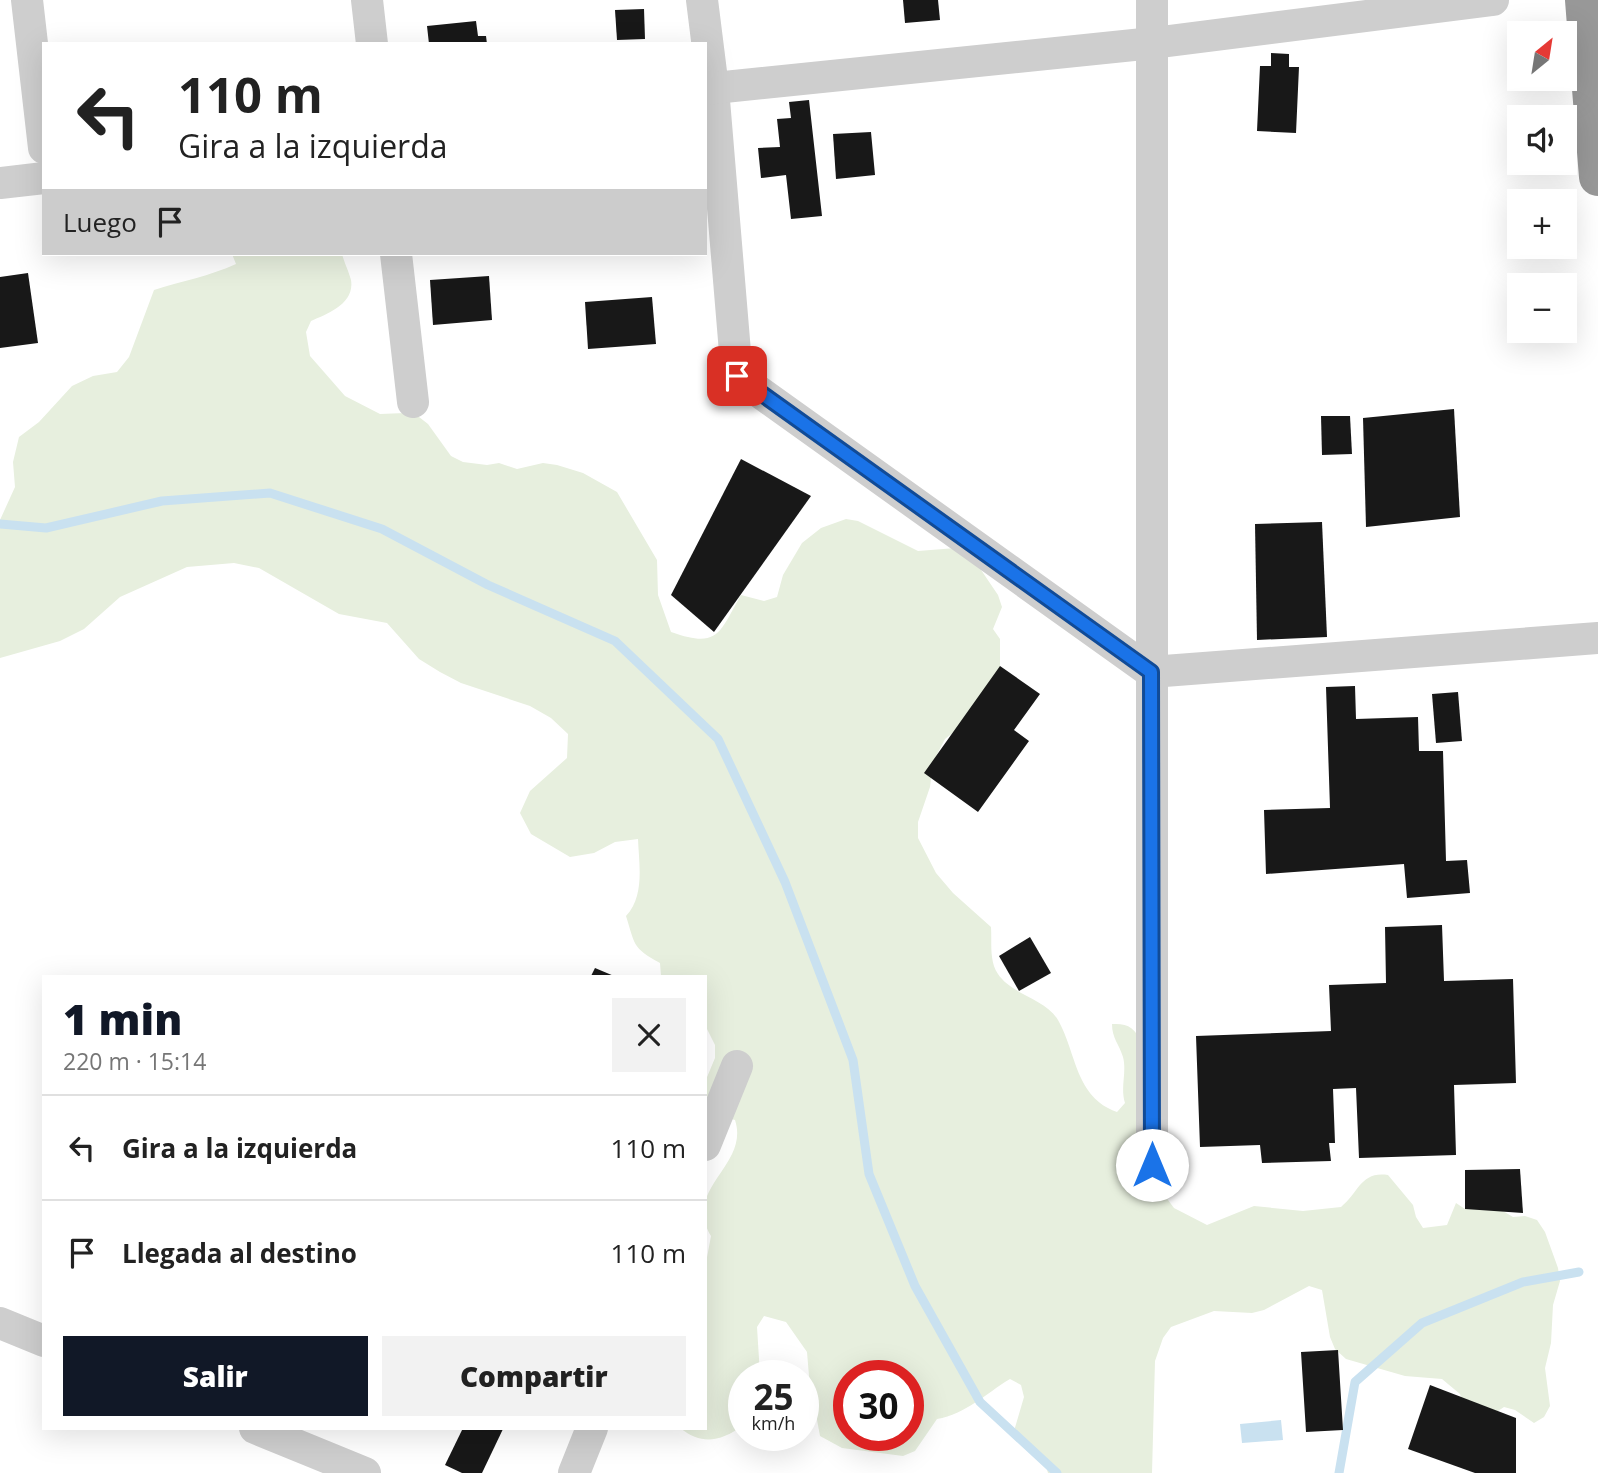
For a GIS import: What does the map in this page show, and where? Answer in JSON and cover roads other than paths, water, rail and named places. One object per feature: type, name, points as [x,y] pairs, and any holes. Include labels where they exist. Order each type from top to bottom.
[{"type":"highway","points":[[1589,9],[1598,177]]},
{"type":"street","points":[[27,0],[42,131]]},
{"type":"street","points":[[367,0],[372,42]]},
{"type":"street","points":[[702,0],[705,42]]},
{"type":"street","points":[[1152,0],[1152,1165]]},
{"type":"street","points":[[709,89],[1153,43],[1493,0]]},
{"type":"street","points":[[707,64],[737,376],[1151,672],[1598,638]]},
{"type":"street","points":[[0,183],[42,178]]},
{"type":"street","points":[[396,256],[413,402]]},
{"type":"street","points":[[707,1140],[737,1066]]},
{"type":"street","points":[[0,1323],[42,1340]]},
{"type":"street","points":[[260,1430],[365,1473]]},
{"type":"street","points":[[574,1473],[591,1430]]},
{"type":"water","points":[[1281,1420],[1283,1440],[1242,1443],[1240,1424]]},
{"type":"waterway","points":[[0,524],[46,528],[162,501],[270,493],[382,529],[488,585],[615,641],[718,739],[785,882],[853,1060],[869,1174],[915,1286],[980,1402],[1057,1473]]},
{"type":"waterway","points":[[1339,1473],[1355,1382],[1422,1323],[1523,1282],[1579,1272]]}]
